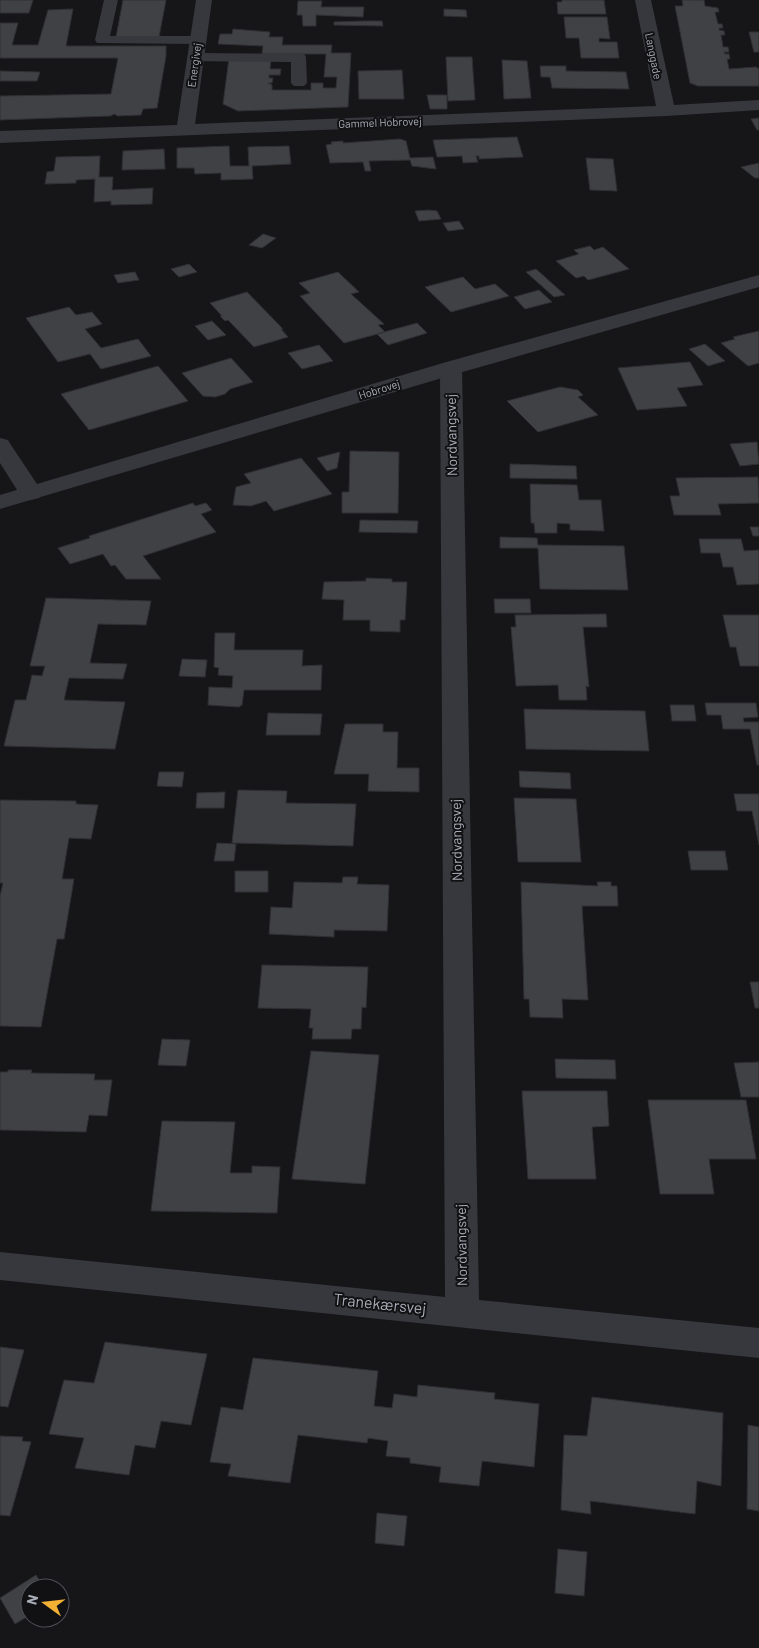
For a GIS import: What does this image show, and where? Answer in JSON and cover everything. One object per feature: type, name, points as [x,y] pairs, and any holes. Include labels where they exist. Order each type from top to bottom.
[{"type":"street","name":"Energivej","points":[[185,130],[204,0]]},
{"type":"street","name":"Langgade","points":[[643,0],[666,111]]},
{"type":"street","name":"Gammel Hobrovej","points":[[0,137],[666,111],[759,105]]},
{"type":"street","name":"Hobrovej","points":[[0,502],[451,368],[759,281]]},
{"type":"street","name":"Nordvangsvej","points":[[451,368],[462,1312]]},
{"type":"street","points":[[0,445],[31,493]]},
{"type":"street","name":"Tranekærsvej","points":[[0,1266],[759,1343]]},
{"type":"lane","points":[[111,0],[102,40],[198,40]]},
{"type":"lane","points":[[195,58],[299,57],[299,83]]},
{"type":"building","points":[[0,0],[33,0],[29,13],[0,13]]},
{"type":"building","points":[[123,0],[166,0],[159,37],[116,37]]},
{"type":"building","points":[[562,0],[604,0],[606,14],[558,14],[557,2],[562,2]]},
{"type":"building","points":[[682,0],[704,0],[705,6],[718,8],[719,12],[715,12],[718,24],[722,24],[723,28],[719,28],[719,30],[724,31],[725,35],[721,35],[723,47],[728,47],[729,52],[724,52],[729,54],[730,59],[727,59],[729,69],[756,67],[759,69],[759,86],[698,86],[690,83],[675,6],[683,6]]},
{"type":"building","points":[[298,1],[322,1],[321,7],[364,7],[363,17],[316,15],[316,26],[303,26],[302,15],[297,15]]},
{"type":"building","points":[[73,9],[66,46],[166,46],[157,108],[143,109],[141,115],[117,116],[115,114],[110,116],[0,120],[0,96],[111,94],[118,58],[0,58],[0,23],[18,23],[12,45],[38,45],[48,10]]},
{"type":"building","points":[[444,9],[466,10],[467,17],[444,16]]},
{"type":"building","points":[[564,17],[607,17],[610,39],[599,38],[599,42],[617,42],[619,58],[581,58],[579,38],[566,38]]},
{"type":"building","points":[[382,21],[383,26],[334,25],[334,22]]},
{"type":"building","points":[[233,29],[270,32],[269,37],[283,37],[282,45],[332,45],[331,53],[351,53],[348,107],[238,111],[223,104],[229,58],[271,58],[270,69],[281,69],[280,75],[269,75],[269,78],[273,78],[272,83],[268,83],[272,85],[272,90],[311,90],[311,83],[323,83],[323,88],[336,88],[337,77],[324,77],[326,54],[262,54],[263,46],[218,44],[220,34],[232,34]]},
{"type":"building","points":[[749,32],[759,32],[759,52],[754,52]]},
{"type":"building","points":[[446,57],[472,57],[475,100],[448,101]]},
{"type":"building","points":[[502,60],[527,61],[531,98],[504,99]]},
{"type":"building","points":[[540,66],[566,66],[566,71],[626,72],[629,89],[552,88],[550,77],[541,77]]},
{"type":"building","points":[[402,70],[404,99],[359,99],[358,71]]},
{"type":"building","points":[[0,71],[40,72],[37,81],[0,81]]},
{"type":"building","points":[[427,95],[447,95],[447,109],[430,109]]},
{"type":"building","points":[[759,118],[759,130],[757,130],[751,119]]},
{"type":"building","points":[[517,137],[523,157],[479,159],[479,156],[476,156],[478,162],[463,163],[462,156],[437,157],[433,140]]},
{"type":"building","points":[[400,139],[406,141],[410,158],[433,157],[436,169],[412,166],[410,160],[369,161],[371,171],[365,171],[363,162],[330,163],[326,145],[332,144],[331,142],[343,141],[343,143]]},
{"type":"building","points":[[229,146],[230,166],[249,166],[248,147],[289,146],[291,164],[252,166],[253,179],[221,180],[221,173],[195,174],[194,168],[177,168],[177,148]]},
{"type":"building","points":[[164,149],[165,169],[122,170],[123,151]]},
{"type":"building","points":[[100,156],[99,177],[113,177],[112,190],[153,188],[152,204],[111,205],[111,201],[94,202],[95,179],[76,180],[76,183],[45,184],[47,172],[54,171],[56,157]]},
{"type":"building","points":[[586,158],[613,159],[617,191],[590,190]]},
{"type":"building","points":[[759,163],[759,178],[755,178],[741,167]]},
{"type":"building","points":[[415,211],[437,211],[441,219],[419,221]]},
{"type":"building","points":[[459,221],[464,229],[448,231],[443,223]]},
{"type":"building","points":[[263,234],[276,238],[262,248],[249,245]]},
{"type":"building","points":[[590,246],[594,250],[603,247],[629,269],[588,280],[584,276],[576,278],[556,261],[579,254],[574,250]]},
{"type":"building","points":[[189,264],[197,272],[179,277],[171,269]]},
{"type":"building","points":[[536,269],[565,295],[554,297],[526,272]]},
{"type":"building","points":[[135,272],[139,280],[118,283],[114,275]]},
{"type":"building","points":[[338,272],[359,292],[351,294],[384,324],[378,325],[385,332],[344,343],[300,296],[310,293],[299,283]]},
{"type":"building","points":[[463,277],[475,289],[495,284],[509,296],[451,312],[425,287]]},
{"type":"building","points":[[539,290],[552,302],[525,309],[514,297]]},
{"type":"building","points":[[247,292],[283,329],[281,329],[288,337],[254,347],[228,320],[225,321],[220,316],[222,316],[210,303]]},
{"type":"building","points":[[69,307],[76,315],[92,312],[102,324],[85,329],[101,348],[138,339],[151,356],[101,369],[90,354],[58,362],[26,318]]},
{"type":"building","points":[[212,321],[226,335],[208,340],[195,326]]},
{"type":"building","points":[[417,323],[427,333],[388,345],[377,334]]},
{"type":"building","points":[[759,331],[759,363],[748,366],[721,343],[735,339],[733,337]]},
{"type":"building","points":[[705,344],[725,361],[708,366],[689,349]]},
{"type":"building","points":[[319,345],[333,361],[302,369],[288,353]]},
{"type":"building","points":[[231,358],[253,382],[230,389],[225,394],[215,397],[203,396],[182,373]]},
{"type":"building","points":[[690,362],[703,385],[677,388],[687,406],[637,410],[618,368]]},
{"type":"building","points":[[158,366],[188,401],[89,430],[61,394]]},
{"type":"building","points":[[560,387],[578,390],[583,395],[578,397],[598,415],[538,432],[507,401]]},
{"type":"building","points":[[757,442],[759,464],[740,466],[730,444]]},
{"type":"building","points":[[350,451],[399,452],[398,513],[342,513],[342,492],[349,492]]},
{"type":"building","points":[[340,452],[337,468],[327,471],[317,458]]},
{"type":"building","points":[[301,458],[332,494],[274,511],[266,501],[251,506],[233,505],[236,487],[251,483],[244,474]]},
{"type":"building","points":[[510,464],[576,466],[577,479],[510,478]]},
{"type":"building","points":[[758,477],[759,503],[718,504],[721,515],[674,515],[670,496],[680,496],[676,478]]},
{"type":"building","points":[[530,484],[577,485],[579,500],[601,500],[604,531],[570,530],[570,524],[557,523],[557,533],[535,533],[534,523],[531,523]]},
{"type":"building","points":[[193,503],[195,506],[206,503],[212,510],[201,514],[216,532],[143,556],[161,579],[126,579],[115,565],[111,566],[103,554],[70,564],[58,548],[90,538],[89,536]]},
{"type":"building","points":[[360,520],[418,521],[417,533],[359,532]]},
{"type":"building","points":[[750,527],[759,527],[759,536],[753,536]]},
{"type":"building","points":[[500,537],[537,538],[538,545],[624,546],[628,590],[540,589],[538,548],[500,548]]},
{"type":"building","points":[[699,539],[741,539],[744,551],[759,550],[759,584],[737,585],[733,567],[723,567],[720,553],[701,553]]},
{"type":"building","points":[[366,578],[392,579],[392,582],[407,582],[405,620],[400,620],[400,632],[370,631],[370,620],[343,620],[344,600],[322,599],[324,582],[366,581]]},
{"type":"building","points":[[46,598],[151,601],[146,625],[98,624],[90,663],[127,664],[123,679],[69,678],[64,700],[125,702],[115,749],[4,746],[15,700],[26,700],[32,675],[42,676],[45,666],[30,666]]},
{"type":"building","points":[[494,599],[530,599],[531,613],[495,613]]},
{"type":"building","points":[[606,614],[607,627],[583,627],[589,687],[586,686],[587,700],[559,700],[558,685],[516,686],[511,627],[516,627],[515,615]]},
{"type":"building","points":[[723,615],[759,615],[759,666],[740,666],[736,647],[730,647]]},
{"type":"building","points":[[215,633],[235,633],[234,650],[303,650],[302,666],[322,665],[321,690],[244,690],[242,705],[239,707],[208,705],[209,687],[232,688],[233,676],[218,675],[219,668],[214,667]]},
{"type":"building","points":[[182,659],[207,660],[205,677],[179,676]]},
{"type":"building","points":[[705,703],[756,703],[758,717],[743,718],[744,722],[759,722],[759,765],[757,765],[750,729],[723,729],[721,715],[707,715]]},
{"type":"building","points":[[670,705],[694,705],[696,721],[672,721]]},
{"type":"building","points":[[524,709],[645,711],[649,751],[526,749]]},
{"type":"building","points":[[268,713],[322,714],[320,735],[266,735]]},
{"type":"building","points":[[345,724],[383,724],[383,732],[398,732],[397,768],[419,768],[419,792],[368,791],[369,774],[334,774]]},
{"type":"building","points":[[519,771],[570,773],[571,789],[520,787]]},
{"type":"building","points":[[159,772],[184,772],[182,787],[157,786]]},
{"type":"building","points":[[238,790],[287,791],[286,803],[356,804],[353,846],[232,843]]},
{"type":"building","points":[[225,792],[224,808],[196,808],[197,793]]},
{"type":"building","points":[[734,794],[759,794],[759,845],[752,811],[737,811]]},
{"type":"building","points":[[514,798],[576,799],[581,862],[518,862]]},
{"type":"building","points":[[0,800],[76,801],[76,804],[98,805],[91,839],[69,838],[62,879],[74,879],[64,939],[57,939],[41,1027],[0,1026],[0,896],[3,883],[0,883]]},
{"type":"building","points":[[217,843],[236,844],[234,861],[214,861]]},
{"type":"building","points":[[688,851],[725,851],[728,870],[691,870]]},
{"type":"building","points":[[235,871],[268,871],[268,892],[235,892]]},
{"type":"building","points":[[343,877],[358,877],[357,884],[389,885],[387,931],[334,930],[334,937],[269,934],[271,907],[292,908],[294,882],[342,883]]},
{"type":"building","points":[[521,882],[598,886],[597,882],[611,882],[611,886],[617,886],[618,906],[582,906],[588,1000],[562,999],[563,1018],[530,1017],[529,999],[524,999]]},
{"type":"building","points":[[262,965],[368,967],[366,1008],[362,1007],[361,1029],[352,1029],[351,1039],[312,1039],[313,1028],[309,1028],[311,1009],[258,1008]]},
{"type":"building","points":[[750,982],[759,982],[759,1008],[755,1008]]},
{"type":"building","points":[[162,1039],[190,1040],[186,1066],[158,1065]]},
{"type":"building","points":[[311,1051],[379,1055],[365,1184],[292,1179]]},
{"type":"building","points":[[555,1059],[615,1060],[616,1079],[556,1078]]},
{"type":"building","points":[[759,1062],[759,1097],[741,1097],[734,1063]]},
{"type":"building","points":[[8,1070],[32,1070],[31,1073],[95,1074],[94,1080],[112,1080],[107,1116],[89,1115],[86,1132],[0,1130],[0,1072],[8,1072]]},
{"type":"building","points":[[522,1091],[607,1091],[609,1126],[592,1127],[596,1179],[528,1179]]},
{"type":"building","points":[[648,1100],[746,1100],[756,1159],[709,1159],[714,1194],[660,1194]]},
{"type":"building","points":[[162,1121],[235,1122],[230,1173],[252,1173],[252,1166],[280,1167],[277,1213],[151,1211]]},
{"type":"building","points":[[105,1342],[207,1354],[191,1425],[161,1421],[155,1448],[135,1445],[129,1475],[75,1468],[84,1438],[49,1434],[64,1380],[94,1383]]},
{"type":"building","points":[[0,1347],[24,1350],[8,1407],[0,1406]]},
{"type":"building","points":[[253,1358],[378,1371],[374,1406],[392,1408],[394,1394],[417,1397],[418,1385],[495,1393],[494,1399],[539,1404],[534,1467],[482,1461],[479,1486],[439,1482],[441,1467],[410,1463],[410,1458],[386,1456],[388,1441],[368,1438],[367,1443],[298,1435],[290,1483],[228,1476],[231,1464],[210,1462],[221,1407],[243,1410]]},
{"type":"building","points":[[592,1397],[723,1413],[721,1486],[697,1481],[695,1514],[590,1501],[591,1514],[561,1510],[564,1435],[587,1436]]},
{"type":"building","points":[[748,1425],[759,1427],[759,1511],[747,1509]]},
{"type":"building","points":[[0,1436],[23,1437],[22,1441],[31,1442],[10,1516],[0,1515]]},
{"type":"building","points":[[377,1513],[407,1516],[404,1546],[375,1543]]},
{"type":"building","points":[[558,1549],[587,1552],[584,1596],[555,1593]]},
{"type":"building","points":[[20,1585],[20,1621],[15,1624],[0,1598]]}]
